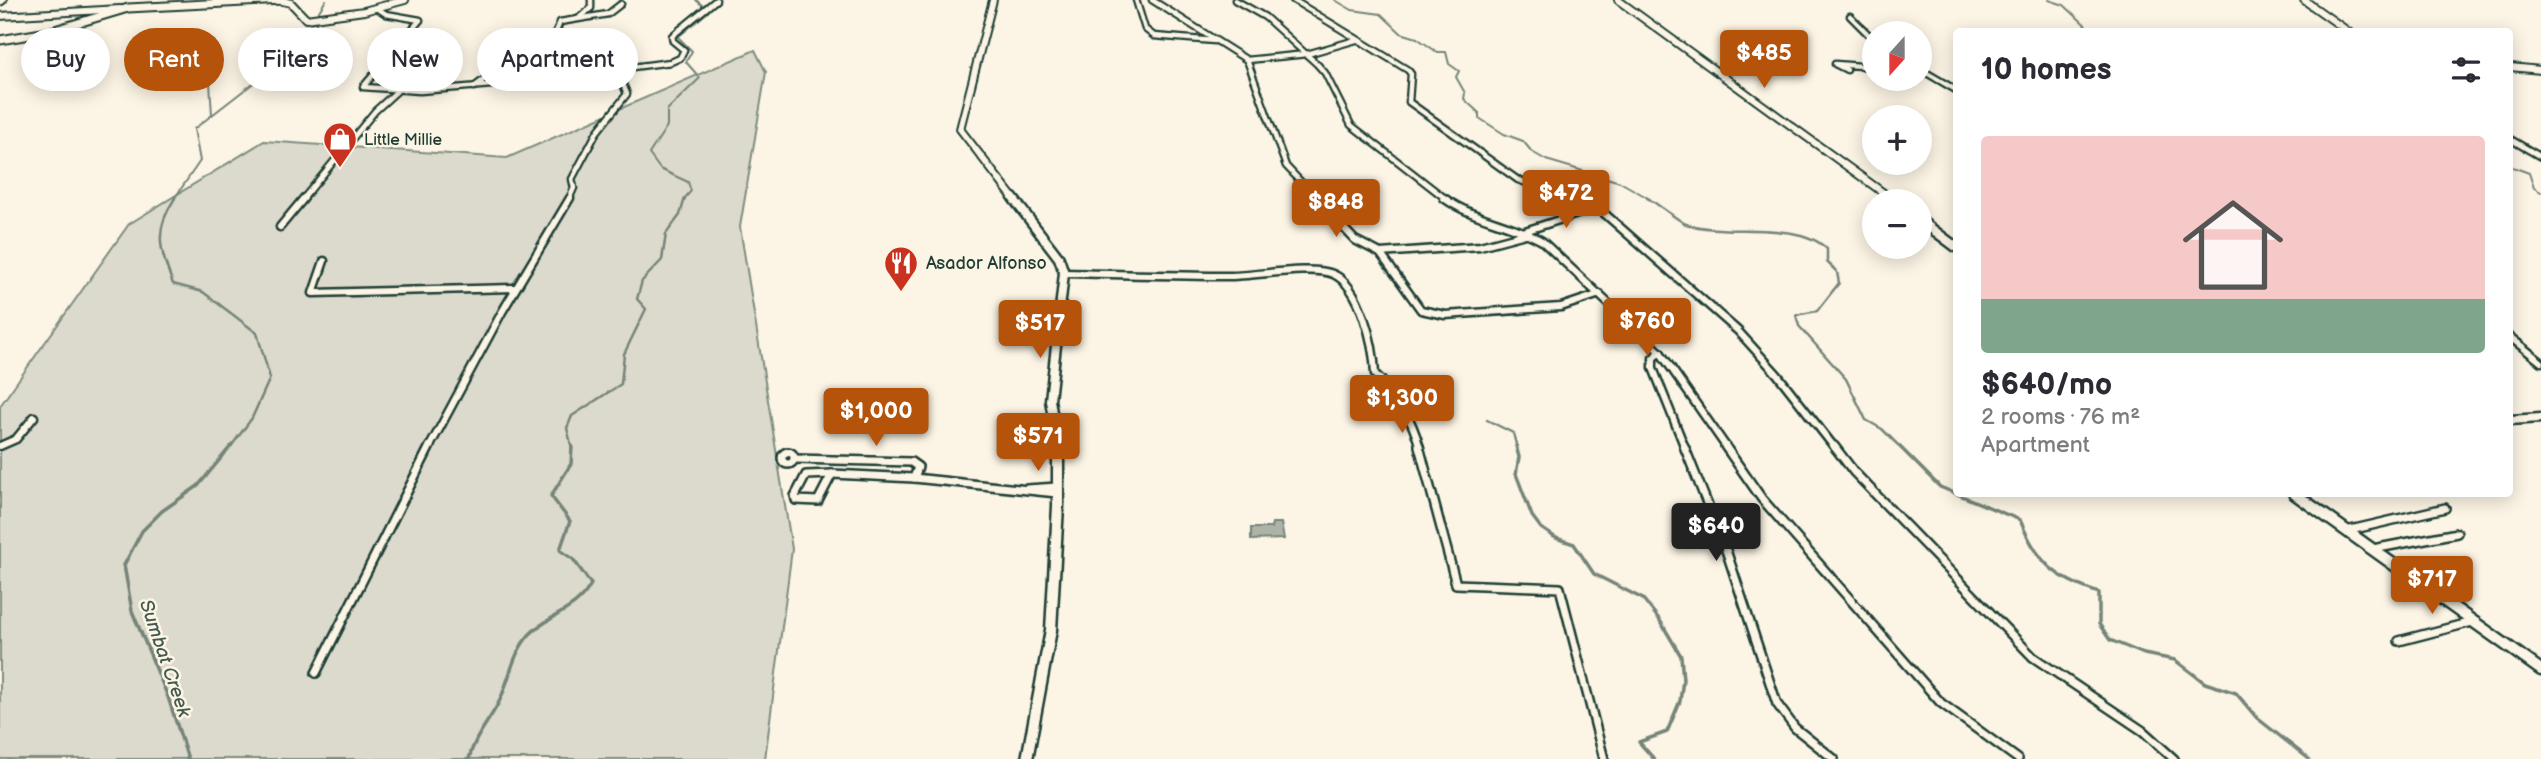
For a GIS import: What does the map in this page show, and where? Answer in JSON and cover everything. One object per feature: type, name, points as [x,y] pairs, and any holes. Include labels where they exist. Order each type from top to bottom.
[{"type":"main road","points":[[0,40],[48,32],[120,9],[283,0]]},
{"type":"street","points":[[275,0],[290,2],[304,18],[377,8],[405,0]]},
{"type":"street","points":[[575,19],[587,13],[593,5],[592,0]]},
{"type":"street","points":[[638,66],[671,62],[680,58],[684,50],[671,38],[716,0]]},
{"type":"street","points":[[993,0],[961,129],[1059,258],[1064,273],[1050,400],[1058,443],[1051,630],[1027,759]]},
{"type":"street","points":[[1136,0],[1145,29],[1154,36],[1217,41]]},
{"type":"street","points":[[1152,0],[1247,60],[1286,166],[1355,240],[1380,253],[1421,310],[1429,314],[1561,307],[1600,294]]},
{"type":"street","points":[[1235,0],[1265,17],[1325,73],[1351,125],[1456,207],[1527,232],[1600,294],[1660,352],[1762,499],[1941,703],[2018,759]]},
{"type":"street","points":[[1293,0],[1410,72],[1409,102],[1518,180],[1597,207],[1738,331],[1777,374],[1854,472],[2033,657],[2143,731],[2174,759]]},
{"type":"street","points":[[1618,0],[1878,189]]},
{"type":"street","points":[[2304,0],[2342,28]]},
{"type":"street","points":[[473,89],[510,60],[547,56],[559,23],[611,13],[615,6],[621,4]]},
{"type":"street","points":[[377,8],[386,14],[420,19],[412,28]]},
{"type":"street","points":[[0,16],[120,9]]},
{"type":"street","points":[[1850,16],[1862,28]]},
{"type":"street","points":[[1247,60],[1307,54],[1356,40]]},
{"type":"street","points":[[1847,70],[1835,64],[1862,66]]},
{"type":"street","points":[[2513,67],[2541,70]]},
{"type":"street","points":[[1932,76],[1953,88]]},
{"type":"street","points":[[463,89],[477,88]]},
{"type":"street","points":[[279,227],[375,111],[397,91]]},
{"type":"street","points":[[316,673],[468,372],[574,188],[572,179],[597,132],[627,94],[626,91]]},
{"type":"street","points":[[2513,141],[2541,157]]},
{"type":"street","points":[[1380,253],[1480,246],[1597,207]]},
{"type":"street","points":[[1932,229],[1953,245]]},
{"type":"street","points":[[324,261],[313,293],[514,288]]},
{"type":"street","points":[[1064,273],[1233,276],[1317,271],[1333,274],[1346,281],[1351,287],[1374,350],[1375,374],[1391,388],[1414,427],[1456,584],[1560,588],[1604,759]]},
{"type":"street","points":[[2513,339],[2541,362]]},
{"type":"street","points":[[1660,352],[1653,358],[1653,368],[1727,553],[1777,704],[1782,715],[1794,727],[1834,759]]},
{"type":"street","points":[[0,446],[20,438],[34,417]]},
{"type":"street","points":[[2513,420],[2541,418]]},
{"type":"street","points":[[795,459],[911,463],[918,467],[914,478]]},
{"type":"street","points":[[819,473],[824,460]]},
{"type":"street","points":[[832,474],[818,500],[796,500],[803,478],[811,473],[819,473],[914,478],[1022,490],[1057,490]]},
{"type":"street","points":[[2299,497],[2541,670]]},
{"type":"street","points":[[2346,531],[2445,508]]},
{"type":"street","points":[[2371,549],[2457,533]]},
{"type":"street","points":[[2399,641],[2474,621]]},
{"type":"shaded area","points":[[755,50],[766,72],[740,227],[792,549],[765,759],[0,759],[0,406],[129,224],[264,141],[507,158]]},
{"type":"shaded area","points":[[1272,523],[1281,523],[1284,539],[1251,540],[1251,528],[1271,528]]},
{"type":"waterway","points":[[212,115],[265,74],[314,50],[324,31],[316,24],[316,16],[326,0]]},
{"type":"waterway","points":[[684,199],[691,191],[688,182],[660,169],[649,154],[667,126],[667,110],[700,78],[686,62],[692,51],[678,37],[709,11],[696,0]]},
{"type":"waterway","points":[[1335,0],[1352,10],[1381,14],[1401,33],[1417,38],[1437,52],[1446,52],[1449,64],[1459,71],[1456,77],[1465,93],[1464,99],[1479,113],[1479,118],[1504,134],[1523,141],[1532,152],[1546,160],[1620,182],[1650,199]]},
{"type":"waterway","points":[[2049,0],[2064,5],[2089,28]]},
{"type":"waterway","name":"Sumbat Creek","points":[[210,91],[212,115]]},
{"type":"waterway","name":"Sumbat Creek","points":[[174,199],[200,161],[194,129],[212,115]]},
{"type":"waterway","points":[[2513,167],[2529,173],[2534,188],[2541,192]]},
{"type":"waterway","name":"Sumbat Creek","points":[[175,198],[161,230],[162,250],[173,284],[203,292],[257,333],[270,378],[252,418],[230,448]]},
{"type":"waterway","points":[[572,448],[567,428],[572,416],[621,384],[624,354],[646,309],[637,299],[642,281],[662,260],[666,234],[680,215],[685,198]]},
{"type":"waterway","points":[[1647,198],[1686,224],[1703,228],[1798,234],[1827,249],[1827,262],[1837,272],[1839,283],[1817,311],[1796,315],[1799,326],[1846,379],[1866,420],[1882,429],[1940,487],[1953,492]]},
{"type":"waterway","points":[[1487,420],[1513,433],[1517,448]]},
{"type":"waterway","name":"Sumbat Creek","points":[[188,759],[168,697],[132,611],[124,565],[142,531],[162,511],[198,486],[231,446]]},
{"type":"waterway","points":[[1516,446],[1519,457],[1516,474],[1532,516],[1541,528],[1556,538],[1574,544],[1594,574],[1643,599],[1659,619],[1681,656],[1683,680],[1680,701],[1667,732],[1639,742],[1654,759]]},
{"type":"waterway","points":[[469,759],[478,737],[503,694],[515,658],[524,641],[538,627],[579,600],[591,584],[573,559],[560,550],[570,521],[551,496],[571,464],[572,448]]},
{"type":"waterway","points":[[1964,497],[2020,520],[2034,547],[2049,567],[2070,581],[2099,593],[2099,624],[2110,640],[2144,654],[2175,660],[2205,683],[2236,693],[2257,718],[2309,759]]},
{"type":"place","name":"Little Millie","points":[[340,169]]},
{"type":"place","name":"Asador Alfonso","points":[[901,293]]}]
